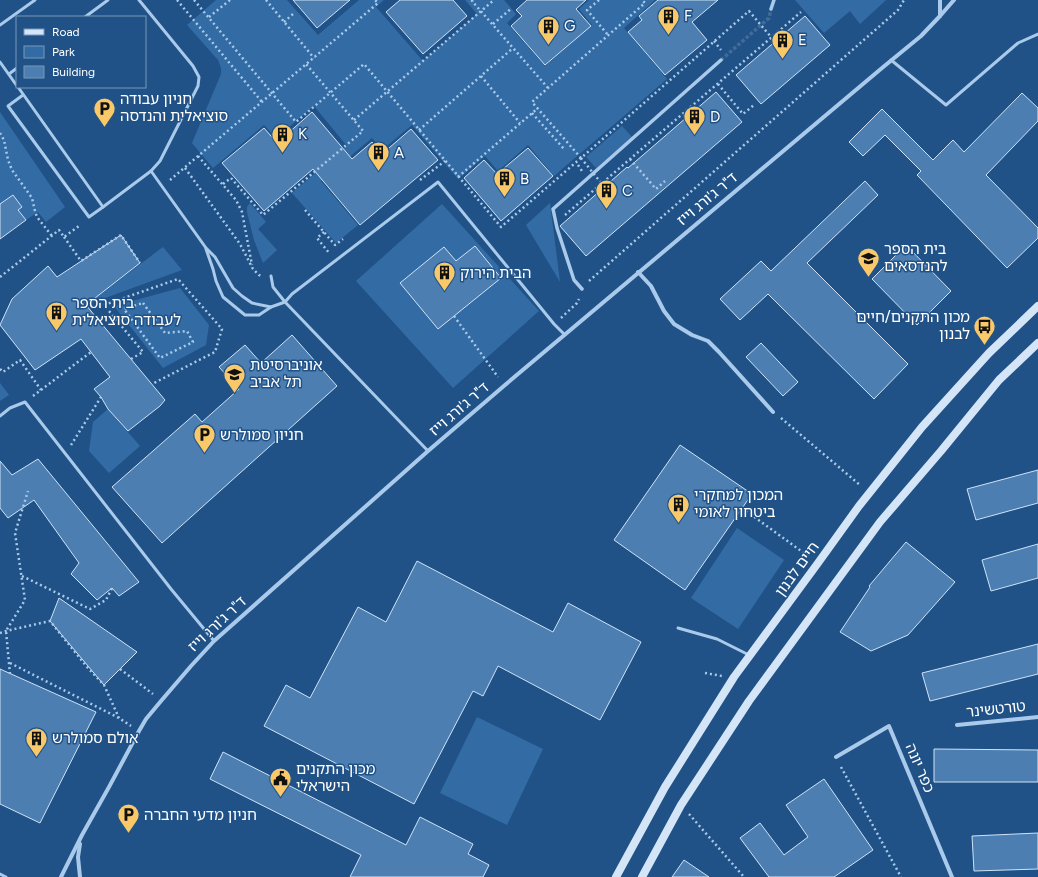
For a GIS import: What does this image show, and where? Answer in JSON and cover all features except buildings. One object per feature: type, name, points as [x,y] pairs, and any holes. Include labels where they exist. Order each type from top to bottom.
[{"type":"main road","name":"חיים לבנון","points":[[616,877],[666,787],[734,677],[869,493],[922,427],[989,353],[1038,306]]},
{"type":"main road","points":[[642,877],[681,805],[749,701],[880,522],[999,380],[1038,343]]},
{"type":"street","points":[[771,9],[774,0]]},
{"type":"street","points":[[940,0],[940,16]]},
{"type":"street","name":"ד\"ר ג'ורג וייז","points":[[61,877],[82,835],[146,719],[214,641],[564,334],[921,36],[954,0]]},
{"type":"street","points":[[582,289],[574,280],[557,228],[553,209],[721,60]]},
{"type":"street","points":[[638,272],[651,286],[664,311],[674,324],[692,335],[708,341],[773,412]]},
{"type":"street","name":"טורטשינר","points":[[956,725],[1038,717]]},
{"type":"street","name":"כפר יונה","points":[[836,757],[889,726],[952,877]]},
{"type":"street","points":[[80,877],[78,848],[82,835]]},
{"type":"lane","points":[[0,25],[35,0]]},
{"type":"lane","points":[[86,16],[108,0]]},
{"type":"lane","points":[[23,95],[8,106],[89,217],[151,171],[160,161],[198,86],[199,77],[193,66],[139,0]]},
{"type":"lane","points":[[891,60],[946,105],[1018,43],[1038,34]]},
{"type":"lane","points":[[0,62],[16,84]]},
{"type":"lane","points":[[9,74],[16,69]]},
{"type":"lane","points":[[18,88],[103,207]]},
{"type":"lane","points":[[151,171],[206,248],[215,258],[234,288],[252,303],[271,307]]},
{"type":"lane","points":[[206,248],[223,297],[245,315],[259,315],[271,307],[285,302],[292,294],[330,264],[438,182],[554,324],[564,334]]},
{"type":"lane","points":[[271,276],[273,287],[285,302],[428,452]]},
{"type":"lane","points":[[0,416],[10,408],[25,402],[171,589],[214,641]]},
{"type":"lane","points":[[678,628],[717,640],[750,656]]},
{"type":"lane","points":[[0,874],[6,877]]},
{"type":"path","points":[[177,0],[262,102]]},
{"type":"path","points":[[194,0],[296,122],[364,64],[500,227],[749,11],[771,37]]},
{"type":"path","points":[[209,17],[230,0]]},
{"type":"path","points":[[266,0],[314,58]]},
{"type":"path","points":[[170,181],[378,3],[375,0]]},
{"type":"path","points":[[473,0],[472,1],[548,88]]},
{"type":"path","points":[[354,120],[494,0]]},
{"type":"path","points":[[599,0],[587,10],[608,35]]},
{"type":"path","points":[[602,184],[532,102],[645,3],[642,0]]},
{"type":"path","points":[[554,324],[577,303],[582,289],[594,277],[898,10],[904,0]]},
{"type":"path","points":[[493,24],[512,8]]},
{"type":"path","points":[[565,215],[801,12]]},
{"type":"path","points":[[284,22],[294,13]]},
{"type":"path","points":[[419,130],[513,48]]},
{"type":"path","points":[[223,184],[231,178],[263,215],[363,131],[306,64]]},
{"type":"path","points":[[481,76],[520,123]]},
{"type":"path","points":[[718,84],[743,114],[754,105]]},
{"type":"path","points":[[458,177],[538,108]]},
{"type":"path","points":[[532,113],[564,149]]},
{"type":"path","points":[[0,133],[4,140],[8,160],[12,170],[32,198],[37,217],[52,236]]},
{"type":"path","points":[[198,156],[236,200],[242,212],[253,269]]},
{"type":"path","points":[[630,159],[656,189],[665,181]]},
{"type":"path","points":[[416,184],[445,161]]},
{"type":"path","points":[[185,168],[240,244],[253,269],[259,275],[265,277],[271,276]]},
{"type":"path","points":[[305,210],[335,245],[347,237]]},
{"type":"path","points":[[64,237],[79,226]]},
{"type":"path","points":[[0,277],[58,230],[81,261],[121,235],[140,263]]},
{"type":"path","points":[[324,232],[317,238],[326,249]]},
{"type":"path","points":[[131,359],[143,352],[104,305],[178,279],[222,329],[215,352],[152,384]]},
{"type":"path","points":[[143,303],[165,334],[187,331],[193,342],[160,358],[151,346],[124,309],[143,303]]},
{"type":"path","points":[[454,316],[505,385]]},
{"type":"path","points":[[25,402],[91,352]]},
{"type":"path","points":[[0,369],[3,372],[20,360],[41,390]]},
{"type":"path","points":[[65,454],[101,397]]},
{"type":"path","points":[[773,412],[869,493]]},
{"type":"path","points":[[10,674],[6,630],[25,600],[15,533],[28,491]]},
{"type":"path","points":[[742,508],[796,547]]},
{"type":"path","points":[[21,576],[90,609],[106,600],[112,588]]},
{"type":"path","points":[[0,633],[6,630],[50,621],[87,667],[104,685],[119,718],[9,662]]},
{"type":"path","points":[[120,669],[161,701]]},
{"type":"path","points":[[836,757],[901,877]]},
{"type":"path","points":[[681,805],[744,877]]},
{"type":"green space","points":[[216,0],[287,0],[318,35],[359,0],[384,0],[376,7],[423,61],[477,14],[465,0],[504,0],[516,14],[507,23],[545,66],[592,25],[579,9],[589,0],[655,0],[624,28],[667,79],[554,176],[528,145],[498,171],[485,156],[458,179],[412,125],[382,150],[372,138],[321,181],[358,225],[336,243],[292,193],[347,146],[314,106],[276,138],[264,125],[213,168],[192,143],[221,74],[221,68],[218,60],[187,25]]},
{"type":"green space","points":[[795,0],[886,0],[860,24],[850,11],[824,33]]},
{"type":"green space","points":[[0,112],[65,207],[46,222],[38,212],[26,220],[18,210],[22,206],[13,195],[0,204]]},
{"type":"green space","points":[[622,126],[632,137],[596,168],[586,157]]},
{"type":"green space","points":[[250,203],[266,222],[258,229],[277,250],[263,263],[254,240],[247,212],[247,207]]},
{"type":"green space","points":[[550,203],[560,282],[526,225]]},
{"type":"green space","points":[[442,204],[539,311],[453,388],[356,281]]},
{"type":"green space","points":[[163,247],[182,270],[86,305]]},
{"type":"green space","points":[[180,288],[209,325],[206,345],[163,368],[114,306]]},
{"type":"green space","points":[[0,383],[9,395],[0,401]]},
{"type":"green space","points":[[108,409],[140,446],[109,473],[89,451],[93,422]]},
{"type":"green space","points":[[737,528],[784,560],[738,629],[691,598]]},
{"type":"green space","points":[[477,717],[543,749],[507,825],[440,793]]},
{"type":"tunnel","points":[[721,60],[769,18],[771,9]]},
{"type":"place","name":"F","points":[[668,36]]},
{"type":"place","name":"G","points":[[548,46]]},
{"type":"place","name":"E","points":[[783,60]]},
{"type":"place","name":"חניון עבודה סוציאלית והנדסה","points":[[105,128]]},
{"type":"place","name":"D","points":[[695,136]]},
{"type":"place","name":"K","points":[[282,154]]},
{"type":"place","name":"A","points":[[378,172]]},
{"type":"place","name":"B","points":[[504,198]]},
{"type":"place","name":"C","points":[[607,210]]},
{"type":"place","name":"בית הספר להנדסאים","points":[[869,278]]},
{"type":"place","name":"הבית הירוק","points":[[445,292]]},
{"type":"place","name":"בית הספר לעבודה סוציאלית","points":[[57,332]]},
{"type":"place","name":"מכון התקנים/חיים לבנון","points":[[985,346]]},
{"type":"place","name":"אוניברסיטת תל אביב","points":[[235,394]]},
{"type":"place","name":"חניון סמולרש","points":[[205,454]]},
{"type":"place","name":"המכון למחקרי ביטחון לאומי","points":[[678,524]]},
{"type":"place","name":"אולם סמולרש","points":[[36,758]]},
{"type":"place","name":"מכון התקנים הישראלי","points":[[281,798]]},
{"type":"place","name":"חניון מדעי החברה","points":[[128,834]]}]
